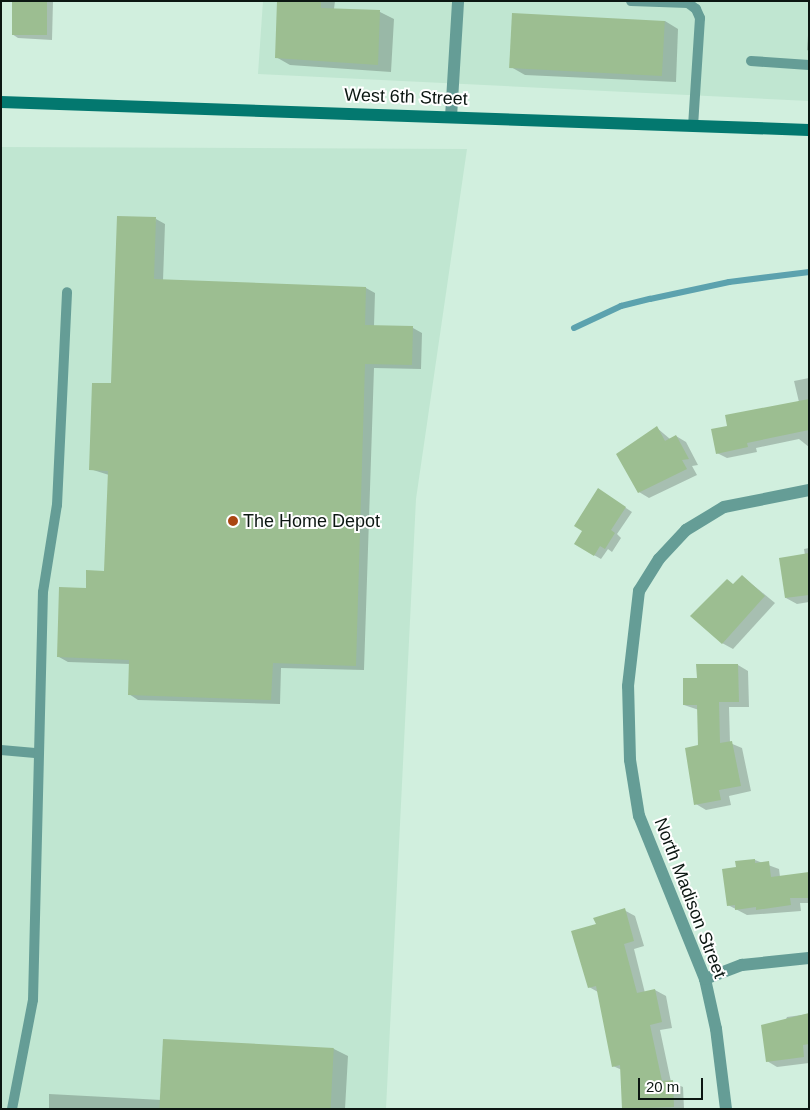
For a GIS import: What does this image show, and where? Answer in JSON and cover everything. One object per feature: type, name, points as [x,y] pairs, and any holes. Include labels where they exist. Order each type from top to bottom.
[{"type":"main road","name":"West 6th Street","points":[[1,102],[809,130]]},
{"type":"street","points":[[451,117],[458,1]]},
{"type":"street","name":"North Madison Street","points":[[726,1109],[716,1029],[704,979],[639,816],[630,760],[628,686],[639,591],[659,559],[686,530],[724,506],[809,490]]},
{"type":"street","points":[[704,979],[742,965],[809,958]]},
{"type":"lane","points":[[631,1],[688,3],[696,9],[700,18],[693,126]]},
{"type":"lane","points":[[751,61],[809,65]]},
{"type":"lane","points":[[12,1109],[32,1000],[43,592],[57,505],[67,292]]},
{"type":"lane","points":[[1,750],[38,753]]},
{"type":"shaded area","points":[[263,1],[809,1],[809,101],[258,74]]},
{"type":"shaded area","points":[[1,147],[467,149],[416,499],[386,1109],[1,1109]]},
{"type":"building","points":[[12,1],[47,1],[47,35],[12,35]]},
{"type":"building","points":[[277,1],[321,1],[321,8],[380,10],[378,65],[275,58]]},
{"type":"building","points":[[512,13],[665,21],[662,76],[509,68]]},
{"type":"building","name":"The Home Depot","points":[[117,216],[156,217],[154,279],[366,287],[365,325],[413,326],[412,365],[365,364],[356,666],[273,663],[271,700],[128,695],[129,660],[57,657],[59,587],[86,588],[86,570],[104,571],[108,471],[89,470],[92,383],[111,383]]},
{"type":"building","points":[[809,399],[809,430],[747,443],[748,447],[716,454],[711,429],[727,426],[725,415]]},
{"type":"building","points":[[657,426],[665,441],[676,435],[689,459],[682,460],[687,469],[638,493],[616,454]]},
{"type":"building","points":[[598,488],[626,507],[611,530],[615,533],[605,549],[600,546],[594,556],[574,544],[582,531],[574,526]]},
{"type":"building","points":[[809,553],[809,595],[785,598],[779,558]]},
{"type":"building","points":[[742,575],[765,596],[722,644],[690,616],[727,579],[733,584]]},
{"type":"building","points":[[696,664],[738,664],[739,702],[719,702],[720,743],[732,741],[741,786],[719,790],[721,800],[694,805],[685,748],[698,745],[697,705],[683,705],[683,678],[697,678]]},
{"type":"building","points":[[755,859],[755,863],[769,861],[771,877],[809,872],[809,898],[790,898],[791,905],[756,910],[756,907],[735,910],[735,905],[727,906],[722,869],[736,867],[735,861]]},
{"type":"building","points":[[625,908],[634,941],[624,944],[637,993],[655,989],[662,1022],[650,1025],[662,1081],[673,1080],[674,1107],[622,1109],[620,1065],[612,1067],[596,986],[588,988],[571,931],[596,924],[593,918]]},
{"type":"building","points":[[809,1013],[809,1044],[803,1045],[804,1057],[766,1062],[761,1025]]},
{"type":"building","points":[[163,1039],[334,1048],[331,1109],[159,1109]]},
{"type":"waterway","points":[[574,328],[621,306],[650,299],[729,282],[809,272]]},
{"type":"place","name":"The Home Depot","points":[[233,521]]}]
